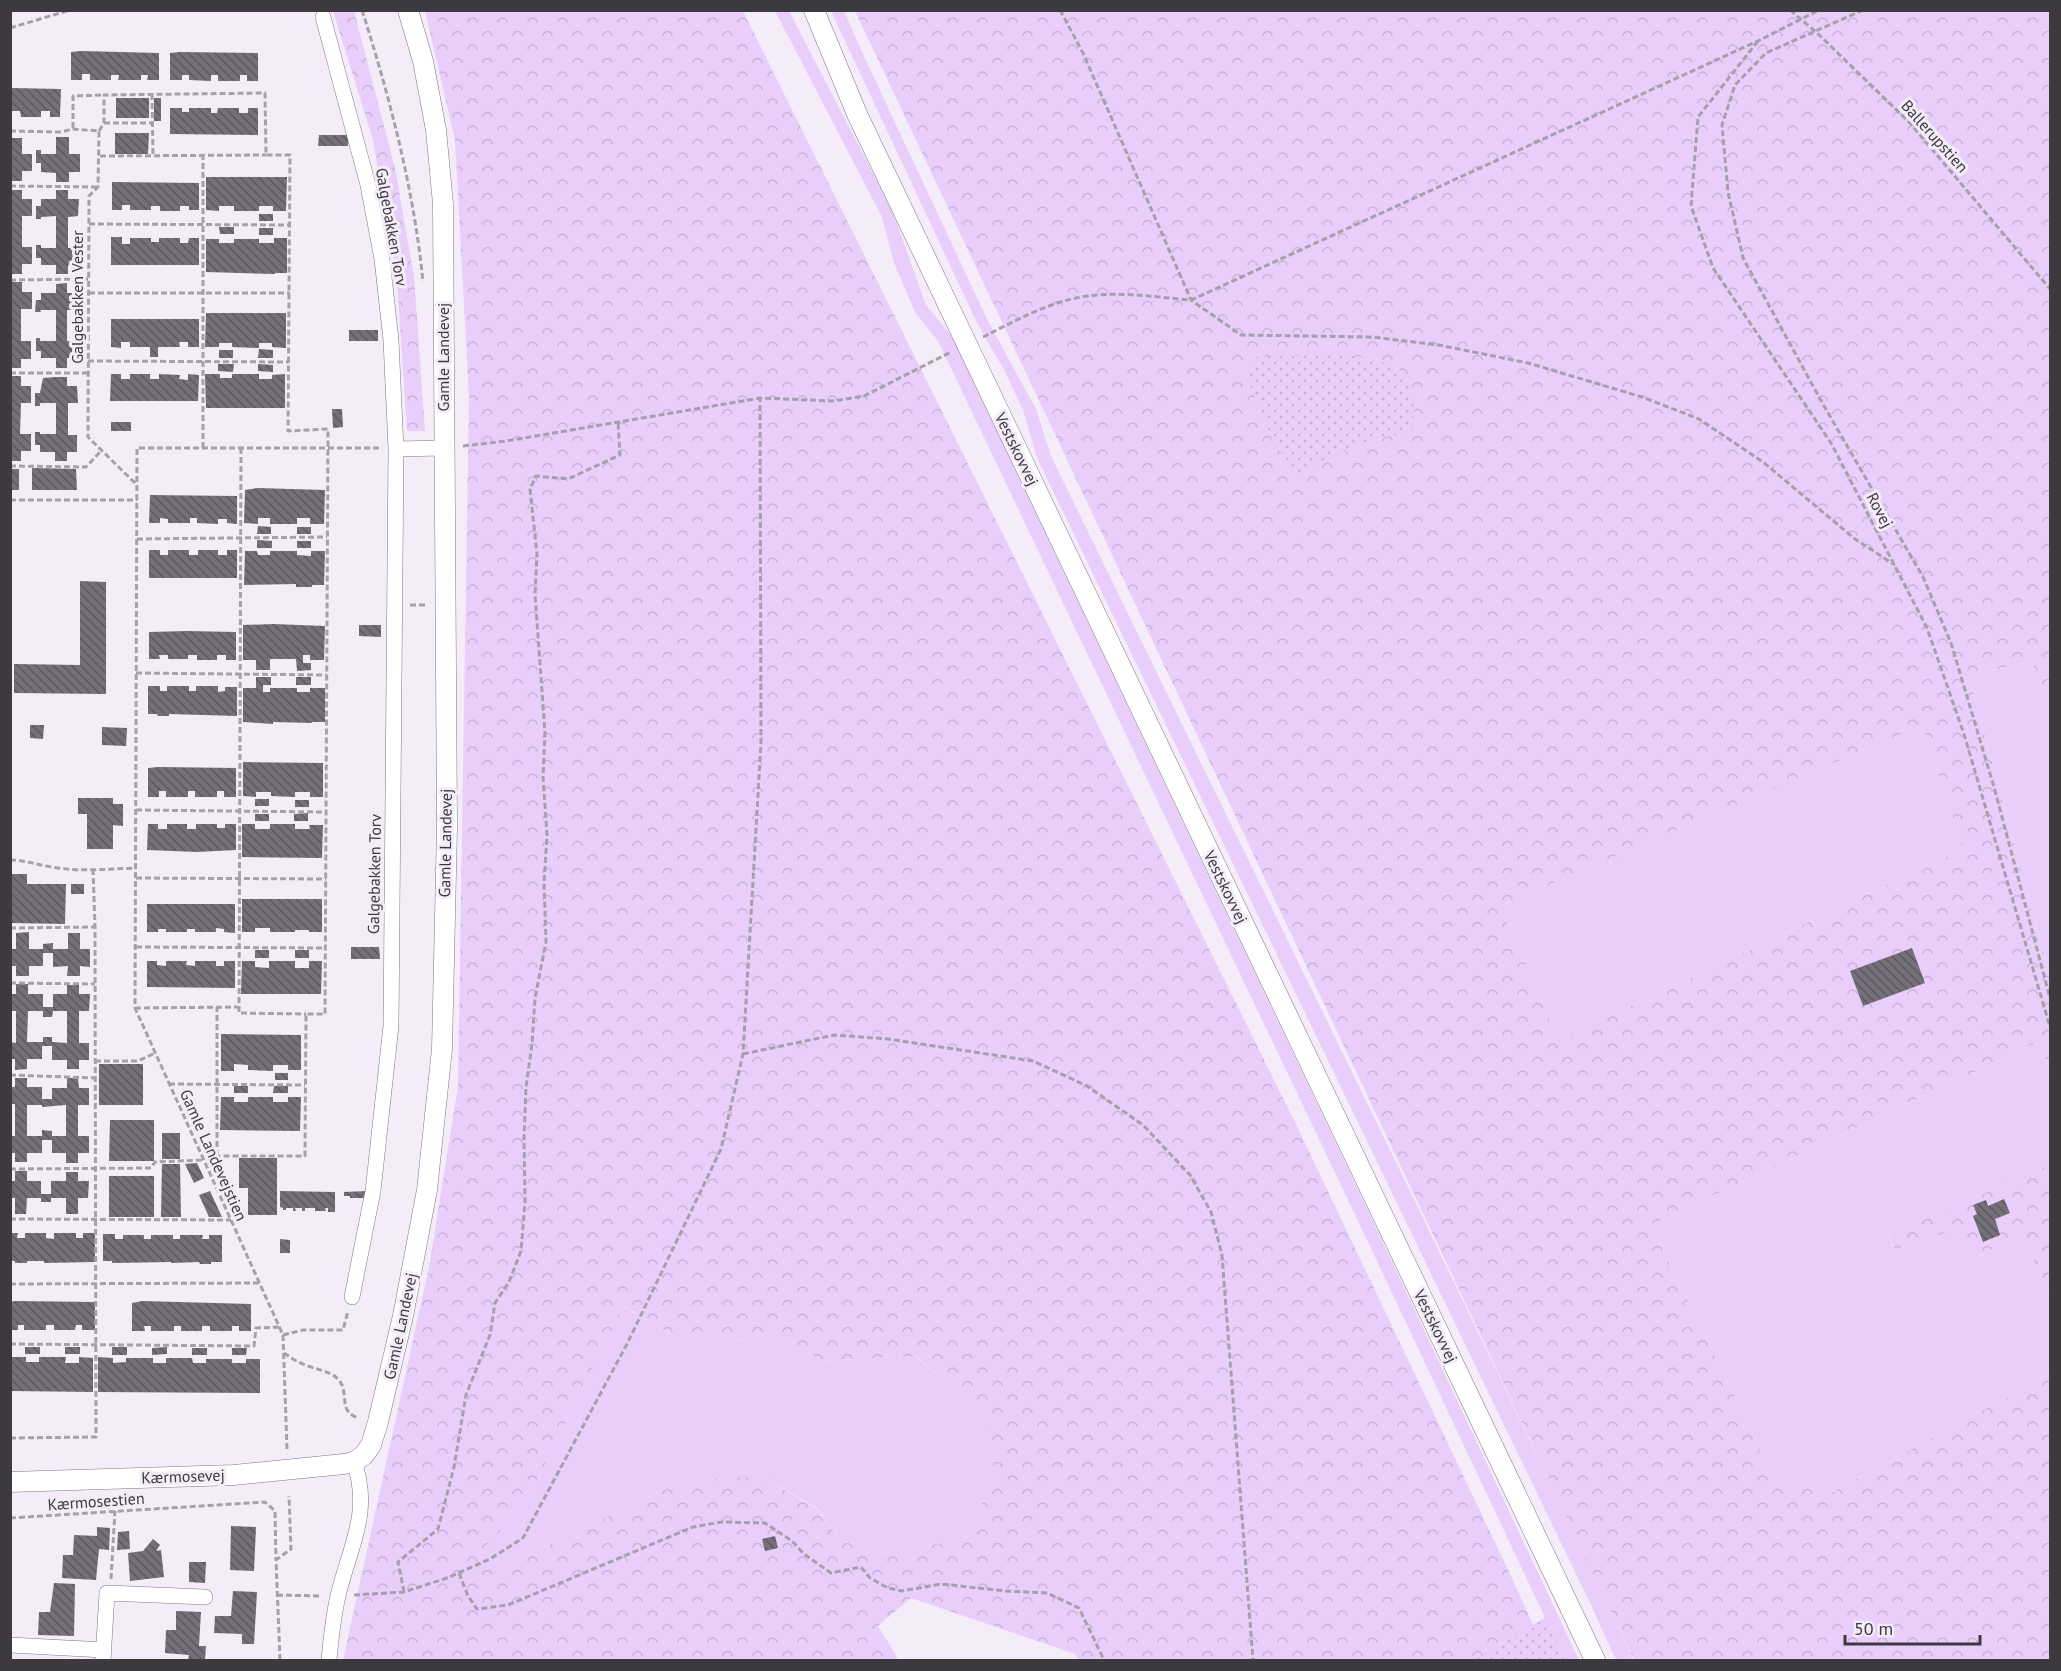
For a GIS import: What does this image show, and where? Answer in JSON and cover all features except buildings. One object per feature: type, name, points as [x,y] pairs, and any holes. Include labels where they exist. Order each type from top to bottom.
[{"type":"street","name":"Gamle Landevej","points":[[354,1462],[364,1455],[371,1445],[403,1316],[427,1190],[442,1049],[447,828],[443,204],[436,130],[423,61],[408,10]]},
{"type":"street","name":"Vestskovvej","points":[[799,10],[857,114]]},
{"type":"street","name":"Vestskovvej","points":[[814,10],[857,114],[1595,1660]]},
{"type":"street","name":"Galgebakken Torv","points":[[323,17],[368,185],[383,268],[392,340],[396,448],[391,1026],[373,1191],[352,1297]]},
{"type":"street","points":[[396,448],[443,448]]},
{"type":"street","points":[[329,1660],[338,1596],[361,1513],[362,1497],[354,1462]]},
{"type":"street","name":"Kærmosevej","points":[[10,1482],[234,1474],[333,1466],[354,1462]]},
{"type":"street","points":[[10,1645],[104,1655],[107,1593],[205,1597]]},
{"type":"path","points":[[10,28],[70,10]]},
{"type":"path","points":[[362,10],[386,89],[407,180],[424,287]]},
{"type":"path","points":[[1060,10],[1083,53],[1191,300],[1241,335],[1372,337],[1439,345],[1528,363],[1642,397],[1699,419],[1763,462],[1855,539],[1895,565]]},
{"type":"path","name":"Ballerupstien","points":[[1790,10],[1909,122],[2050,289]]},
{"type":"path","points":[[981,338],[1041,309],[1076,298],[1111,294],[1191,300],[1758,41],[1819,10]]},
{"type":"path","points":[[1863,10],[1766,53],[1735,85],[1722,125],[1728,192],[1743,258],[1824,406],[1923,577],[1951,644],[1994,787],[2050,998]]},
{"type":"path","name":"Rovej","points":[[1758,41],[1698,117],[1691,206],[1713,268],[1831,443],[1927,628],[1964,734],[2050,1027]]},
{"type":"path","points":[[73,129],[73,96],[265,93],[266,155]]},
{"type":"path","points":[[153,94],[153,155]]},
{"type":"path","points":[[10,131],[61,132],[73,129],[99,131],[104,123],[104,95]]},
{"type":"path","points":[[104,123],[152,123]]},
{"type":"path","name":"Galgebakken Vester","points":[[99,131],[98,187],[89,196],[88,437],[137,485]]},
{"type":"path","points":[[203,155],[203,448]]},
{"type":"path","points":[[99,156],[290,155],[288,431],[328,429],[325,1014],[239,1013],[238,1007],[241,448]]},
{"type":"path","points":[[10,186],[98,187]]},
{"type":"path","points":[[89,224],[290,225]]},
{"type":"path","points":[[10,280],[89,279]]},
{"type":"path","points":[[89,293],[290,292]]},
{"type":"path","points":[[443,448],[506,441],[760,398],[833,401],[864,396],[953,351]]},
{"type":"path","points":[[88,362],[289,362]]},
{"type":"path","points":[[10,374],[88,373]]},
{"type":"path","points":[[278,1595],[338,1596],[404,1592],[459,1573],[490,1559],[524,1538],[627,1344],[721,1149],[743,1054],[761,743],[760,398]]},
{"type":"path","points":[[404,1592],[398,1562],[438,1529],[454,1467],[466,1395],[490,1335],[495,1304],[509,1282],[521,1251],[525,1202],[526,1087],[535,998],[546,942],[544,883],[547,835],[543,777],[545,733],[535,594],[537,554],[530,489],[536,476],[568,479],[620,455],[618,422]]},
{"type":"path","points":[[10,860],[28,861],[52,867],[136,868],[137,448],[396,448]]},
{"type":"path","points":[[10,466],[86,467],[102,451]]},
{"type":"path","points":[[10,500],[137,500]]},
{"type":"path","points":[[136,539],[327,537]]},
{"type":"path","points":[[395,606],[445,604]]},
{"type":"path","points":[[136,673],[326,675]]},
{"type":"path","points":[[135,810],[325,812]]},
{"type":"path","name":"Gamle Landevejstien","points":[[136,868],[135,1008],[283,1335],[287,1449]]},
{"type":"path","points":[[10,1438],[96,1437],[93,869]]},
{"type":"path","points":[[136,878],[326,879]]},
{"type":"path","points":[[10,928],[95,927]]},
{"type":"path","points":[[135,947],[326,948]]},
{"type":"path","points":[[10,983],[95,984]]},
{"type":"path","points":[[217,1007],[217,1156]]},
{"type":"path","points":[[135,1008],[238,1007]]},
{"type":"path","points":[[10,1169],[151,1168],[156,1162],[217,1156],[305,1156],[306,1014]]},
{"type":"path","points":[[743,1054],[834,1035],[888,1039],[1033,1061],[1087,1086],[1143,1125],[1190,1175],[1211,1212],[1222,1255],[1252,1660]]},
{"type":"path","points":[[95,1061],[138,1061],[155,1053]]},
{"type":"path","points":[[10,1075],[95,1078]]},
{"type":"path","points":[[169,1084],[305,1085]]},
{"type":"path","points":[[10,1219],[231,1220]]},
{"type":"path","points":[[10,1284],[259,1283]]},
{"type":"path","points":[[283,1335],[303,1330],[343,1330],[352,1297]]},
{"type":"path","points":[[10,1344],[255,1346],[256,1328],[279,1327]]},
{"type":"path","points":[[284,1353],[303,1364],[333,1374],[341,1383],[347,1412],[351,1416],[378,1422]]},
{"type":"path","points":[[276,1560],[291,1549],[289,1496]]},
{"type":"path","name":"Kærmosestien","points":[[10,1518],[265,1502],[275,1511],[280,1660]]},
{"type":"path","points":[[111,1593],[115,1511]]},
{"type":"path","points":[[459,1573],[468,1596],[477,1610],[508,1605],[693,1527],[723,1522],[765,1523],[792,1540],[804,1554],[831,1573],[861,1568],[870,1578],[888,1588],[902,1591],[941,1584],[1047,1593],[1079,1608],[1104,1660]]},
{"type":"green space","points":[[333,11],[354,11],[395,168],[414,276],[425,431],[407,431],[397,281],[373,140]]},
{"type":"green space","points":[[425,11],[743,11],[1295,1122],[1549,1660],[1079,1660],[1075,1654],[911,1598],[878,1626],[899,1660],[343,1660],[429,1267],[458,1086],[469,397],[455,140]],"holes":[[[624,1306],[680,1340],[780,1339],[822,1361],[916,1356],[986,1416],[995,1477],[964,1539],[885,1553],[841,1541],[818,1510],[764,1477],[725,1477],[663,1490],[502,1568],[488,1544],[524,1506]]]},
{"type":"green space","points":[[775,11],[789,11],[892,210],[926,305],[951,335],[1579,1660],[1565,1660],[938,341],[915,312],[894,263],[882,217]]},
{"type":"green space","points":[[831,11],[844,11],[987,319],[1036,409],[1051,456],[1414,1199],[1633,1660],[1616,1660],[1037,458],[1023,410],[1004,370],[978,325]]},
{"type":"green space","points":[[855,11],[2050,11],[2050,710],[2031,661],[1969,676],[2050,978],[2050,1076],[2040,1041],[1651,1225],[1775,1479],[1829,1494],[2050,1374],[2050,1660],[1634,1660]],"holes":[[[1922,725],[1963,849],[1559,1040],[1500,906]]]},
{"type":"green space","points":[[1344,354],[1377,360],[1405,372],[1414,406],[1412,434],[1367,442],[1339,453],[1298,474],[1274,444],[1245,373],[1257,357]]},
{"type":"green space","points":[[2031,661],[2050,710],[2050,978],[1969,676]]},
{"type":"green space","points":[[1922,724],[1963,849],[1559,1040],[1500,906]]},
{"type":"green space","points":[[2040,1041],[2050,1076],[2050,1165],[1888,1236],[1895,1250],[1955,1230],[1969,1261],[2021,1236],[2050,1293],[2050,1374],[1829,1494],[1775,1479],[1651,1225]]},
{"type":"green space","points":[[2050,1165],[2050,1293],[2021,1236],[1968,1261],[1955,1230],[1895,1250],[1888,1235]]},
{"type":"green space","points":[[623,1306],[680,1340],[780,1339],[822,1361],[915,1356],[987,1416],[995,1477],[964,1539],[885,1553],[841,1541],[818,1509],[764,1477],[725,1477],[663,1490],[502,1568],[487,1544],[524,1506]]},
{"type":"green space","points":[[1546,1617],[1565,1660],[1475,1660]]}]
